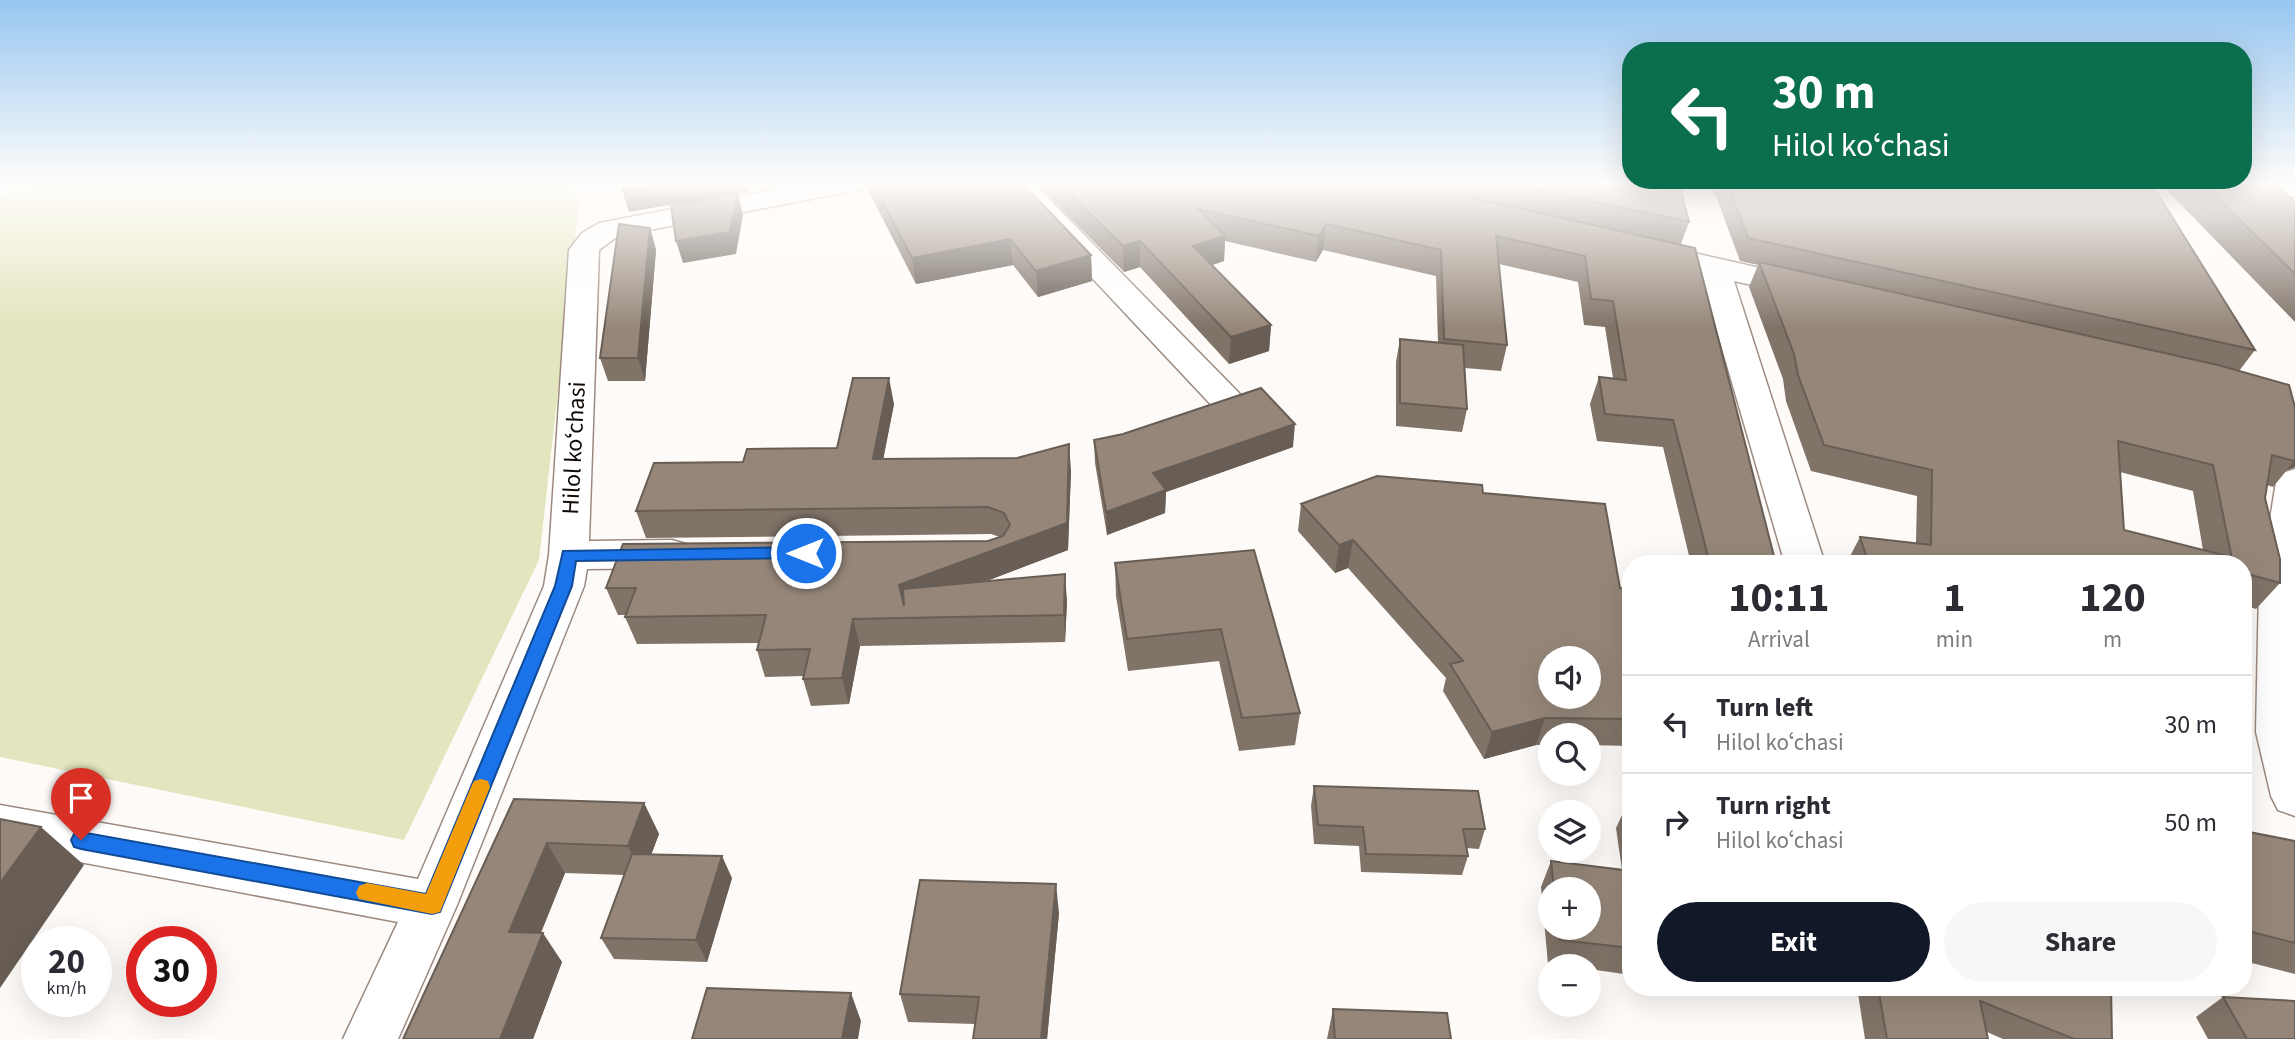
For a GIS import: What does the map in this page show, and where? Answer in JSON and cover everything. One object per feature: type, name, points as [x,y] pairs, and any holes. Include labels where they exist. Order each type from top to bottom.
[{"type":"street","name":"Hilol koʻchasi","points":[[370,1039],[432,905],[564,586],[569,555],[584,250],[592,239],[605,231]]},
{"type":"street","points":[[1064,231],[1227,401]]},
{"type":"street","points":[[1621,246],[1834,294]]},
{"type":"street","points":[[1714,267],[1802,555]]},
{"type":"street","points":[[2295,482],[2278,587],[2278,732],[2295,796]]},
{"type":"street","points":[[569,555],[705,554]]},
{"type":"street","points":[[0,826],[432,905]]},
{"type":"green space","points":[[0,231],[576,231],[539,560],[404,840],[0,757]]},
{"type":"building","points":[[618,231],[650,231],[638,358],[600,358]]},
{"type":"building","points":[[675,231],[730,231],[730,232],[676,241]]},
{"type":"building","points":[[898,231],[1068,231],[1091,255],[1036,271],[1010,239],[912,258]]},
{"type":"building","points":[[1108,231],[1220,231],[1225,236],[1193,246],[1271,325],[1231,337],[1140,241],[1123,246]]},
{"type":"building","points":[[1299,231],[1322,231],[1319,236]]},
{"type":"building","points":[[1359,231],[1622,231],[1695,248],[1774,555],[1708,555],[1673,420],[1605,414],[1599,377],[1626,380],[1613,301],[1591,299],[1585,256],[1496,236],[1507,345],[1444,339],[1441,250]]},
{"type":"building","points":[[1746,231],[2181,231],[2255,350],[1748,238]]},
{"type":"building","points":[[2252,231],[2295,231],[2295,274]]},
{"type":"building","points":[[1759,262],[2218,365],[2289,385],[2295,407],[2295,459],[2294,461],[2272,455],[2265,498],[2280,559],[2280,583],[2252,575],[2252,555],[2231,555],[2213,465],[2118,441],[2124,530],[2223,555],[1866,555],[1860,537],[1931,545],[1932,470],[1824,445],[1798,375],[1794,354]]},
{"type":"building","points":[[1400,339],[1463,345],[1467,409],[1400,403]]},
{"type":"building","points":[[853,378],[889,378],[873,459],[1017,458],[1069,444],[1067,523],[899,585],[904,606],[903,589],[1065,574],[1064,615],[853,619],[842,678],[803,679],[810,649],[757,650],[766,615],[625,617],[636,588],[606,588],[623,544],[988,541],[1003,536],[1010,525],[1004,513],[988,507],[636,511],[654,463],[743,462],[747,449],[837,448]]},
{"type":"building","points":[[1261,388],[1295,424],[1153,473],[1166,490],[1106,512],[1094,440],[1123,434]]},
{"type":"building","points":[[1377,476],[1482,485],[1483,493],[1605,504],[1622,588],[1622,719],[1545,718],[1492,732],[1450,664],[1463,661],[1353,540],[1339,545],[1301,504]]},
{"type":"building","points":[[1254,550],[1300,713],[1242,718],[1221,629],[1127,639],[1115,563]]},
{"type":"building","points":[[1314,786],[1478,791],[1485,829],[1463,829],[1468,856],[1366,854],[1363,827],[1318,825]]},
{"type":"building","points":[[514,799],[644,803],[628,846],[547,843],[509,932],[543,933],[500,1039],[403,1039]]},
{"type":"building","points":[[0,819],[41,827],[0,883]]},
{"type":"building","points":[[2252,833],[2295,841],[2295,943],[2252,932]]},
{"type":"building","points":[[632,854],[722,856],[696,940],[601,938]]},
{"type":"building","points":[[1551,863],[1622,870],[1622,947],[1560,940],[1601,940],[1601,877],[1553,877]]},
{"type":"building","points":[[920,880],[1056,884],[1041,1039],[973,1039],[979,997],[900,994]]},
{"type":"building","points":[[707,988],[851,993],[842,1039],[692,1039]]},
{"type":"building","points":[[1880,996],[2111,996],[2112,1039],[2074,1039],[1980,1001],[1988,1039],[1887,1039]]},
{"type":"building","points":[[2223,997],[2295,1001],[2295,1039],[2247,1039]]},
{"type":"building","points":[[1333,1009],[1447,1013],[1451,1039],[1335,1039]]},
{"type":"slow traffic","points":[[367,893],[432,905],[481,787]]},
{"type":"route","points":[[81,840],[432,905],[564,586],[569,555],[806,553]]}]
